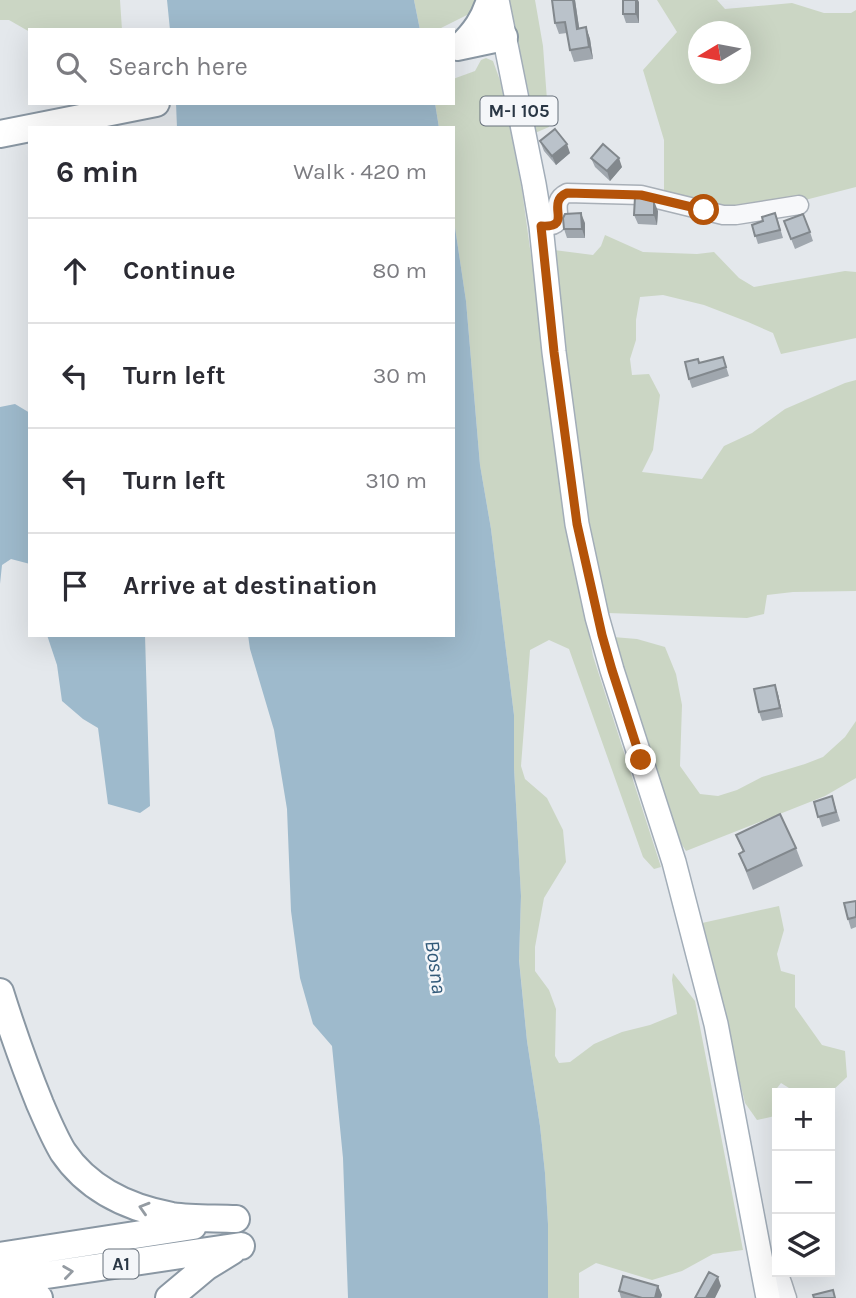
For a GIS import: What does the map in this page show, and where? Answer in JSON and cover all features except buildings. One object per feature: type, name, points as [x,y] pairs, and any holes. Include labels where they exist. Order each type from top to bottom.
[{"type":"highway","points":[[457,47],[475,33],[490,0]]},
{"type":"highway","points":[[457,47],[504,37]]},
{"type":"highway","points":[[38,126],[146,105]]},
{"type":"highway","points":[[0,134],[28,128]]},
{"type":"highway","name":"A1","points":[[0,992],[28,1075],[56,1140],[90,1182],[111,1196],[172,1216],[236,1219],[0,1255]]},
{"type":"highway","name":"A1","points":[[0,1284],[241,1246],[206,1267],[169,1298]]},
{"type":"highway","points":[[0,1284],[39,1298]]},
{"type":"main road","name":"M-I 105","points":[[497,0],[541,226],[565,445],[580,538],[597,617],[674,862],[716,1024],[768,1298]]},
{"type":"street","points":[[541,226],[557,223],[557,201],[567,193],[641,195],[723,215],[799,205]]},
{"type":"street","points":[[762,1267],[772,1268],[779,1274],[787,1298]]},
{"type":"green space","points":[[0,0],[120,0],[122,28],[28,28],[28,31],[9,20],[0,20]]},
{"type":"green space","points":[[414,0],[483,0],[483,7],[441,28],[420,28]]},
{"type":"green space","points":[[508,0],[535,0],[543,46],[549,127],[535,133],[529,94]]},
{"type":"green space","points":[[657,0],[717,0],[725,9],[792,3],[824,13],[851,13],[856,10],[856,187],[805,200],[739,209],[664,193],[664,140],[643,70],[677,32]]},
{"type":"green space","points":[[486,58],[493,61],[502,86],[522,190],[560,481],[593,656],[661,867],[654,869],[643,857],[569,649],[549,640],[530,650],[521,766],[525,779],[547,798],[563,830],[566,862],[544,898],[535,947],[535,971],[549,990],[556,1009],[555,1056],[559,1063],[570,1062],[594,1044],[622,1032],[677,1014],[673,973],[695,1001],[743,1250],[713,1254],[682,1271],[652,1280],[596,1263],[579,1273],[579,1298],[548,1298],[545,1173],[519,959],[521,896],[514,715],[491,529],[480,465],[466,301],[455,227],[455,126],[439,126],[435,105],[455,105],[455,78],[475,71],[481,60]]},
{"type":"green space","points":[[605,235],[643,252],[714,252],[739,278],[754,287],[845,271],[856,272],[856,338],[781,354],[773,333],[748,322],[704,305],[663,295],[640,297],[636,340],[630,359],[632,375],[649,374],[660,395],[653,450],[642,472],[702,479],[724,446],[752,433],[785,409],[856,380],[856,591],[767,595],[764,614],[747,618],[608,613],[578,465],[554,250],[593,255],[601,246]]},
{"type":"green space","points":[[613,637],[637,639],[665,647],[676,674],[682,705],[680,766],[700,794],[718,796],[762,777],[823,757],[845,737],[856,721],[856,778],[825,796],[686,851],[678,839]]},
{"type":"green space","points":[[779,906],[784,930],[777,954],[781,971],[795,975],[795,1007],[822,1045],[845,1051],[847,1077],[835,1088],[789,1088],[781,1083],[777,1088],[772,1088],[772,1117],[757,1120],[745,1103],[702,923]]},
{"type":"water","points":[[167,0],[414,0],[420,28],[170,28]]},
{"type":"water","points":[[176,105],[435,105],[439,126],[177,126]]},
{"type":"water","name":"Bosna","points":[[455,227],[466,301],[480,465],[491,529],[514,715],[521,896],[519,960],[545,1173],[548,1298],[348,1298],[343,1158],[332,1046],[313,1024],[300,978],[291,911],[287,809],[274,730],[248,637],[455,637]]},
{"type":"water","points":[[15,404],[28,412],[28,563],[11,559],[2,565],[0,584],[0,407]]},
{"type":"water","points":[[48,637],[145,637],[150,806],[140,813],[108,804],[98,728],[62,701],[57,665]]},
{"type":"route","points":[[641,760],[597,617],[577,524],[565,445],[541,226],[557,223],[557,201],[567,193],[641,195],[704,210]]}]
